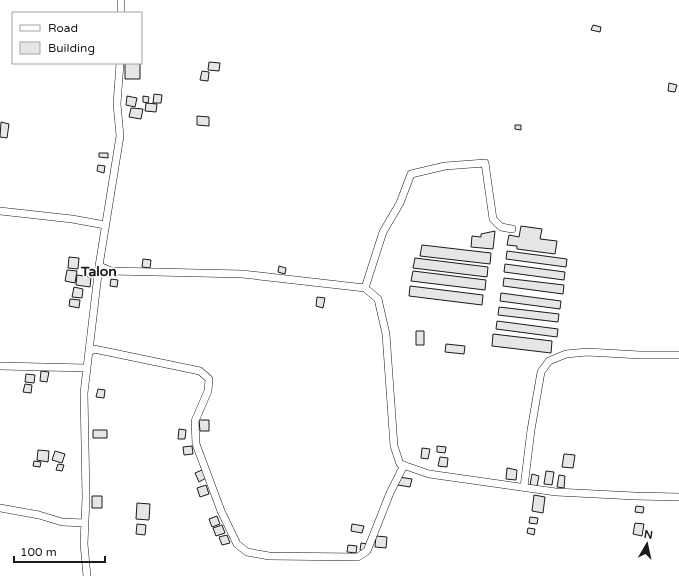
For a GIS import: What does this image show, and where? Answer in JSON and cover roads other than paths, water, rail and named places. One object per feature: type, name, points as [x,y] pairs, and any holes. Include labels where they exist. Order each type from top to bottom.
[{"type":"street","points":[[121,0],[121,12]]},
{"type":"street","points":[[87,576],[84,544],[86,496],[84,393],[99,266],[120,136],[117,104],[120,64]]},
{"type":"street","points":[[364,288],[383,232],[400,203],[412,174],[445,166],[485,163],[493,219],[501,227],[512,229]]},
{"type":"street","points":[[0,211],[72,219],[105,226]]},
{"type":"street","points":[[99,266],[111,271],[242,274],[364,288],[378,299],[386,334],[394,446],[400,464],[429,474],[556,492],[679,497]]},
{"type":"street","points":[[89,352],[94,349],[200,371],[209,379],[208,391],[195,421],[196,444],[221,511],[237,544],[247,552],[269,556],[358,557],[367,551],[390,493],[404,465]]},
{"type":"street","points":[[524,487],[531,430],[541,372],[549,361],[566,354],[588,352],[640,355],[679,354]]},
{"type":"street","points":[[0,366],[87,368]]},
{"type":"street","points":[[0,508],[39,515],[62,522],[85,523]]},
{"type":"district","name":"Talon","points":[[99,271]]}]
